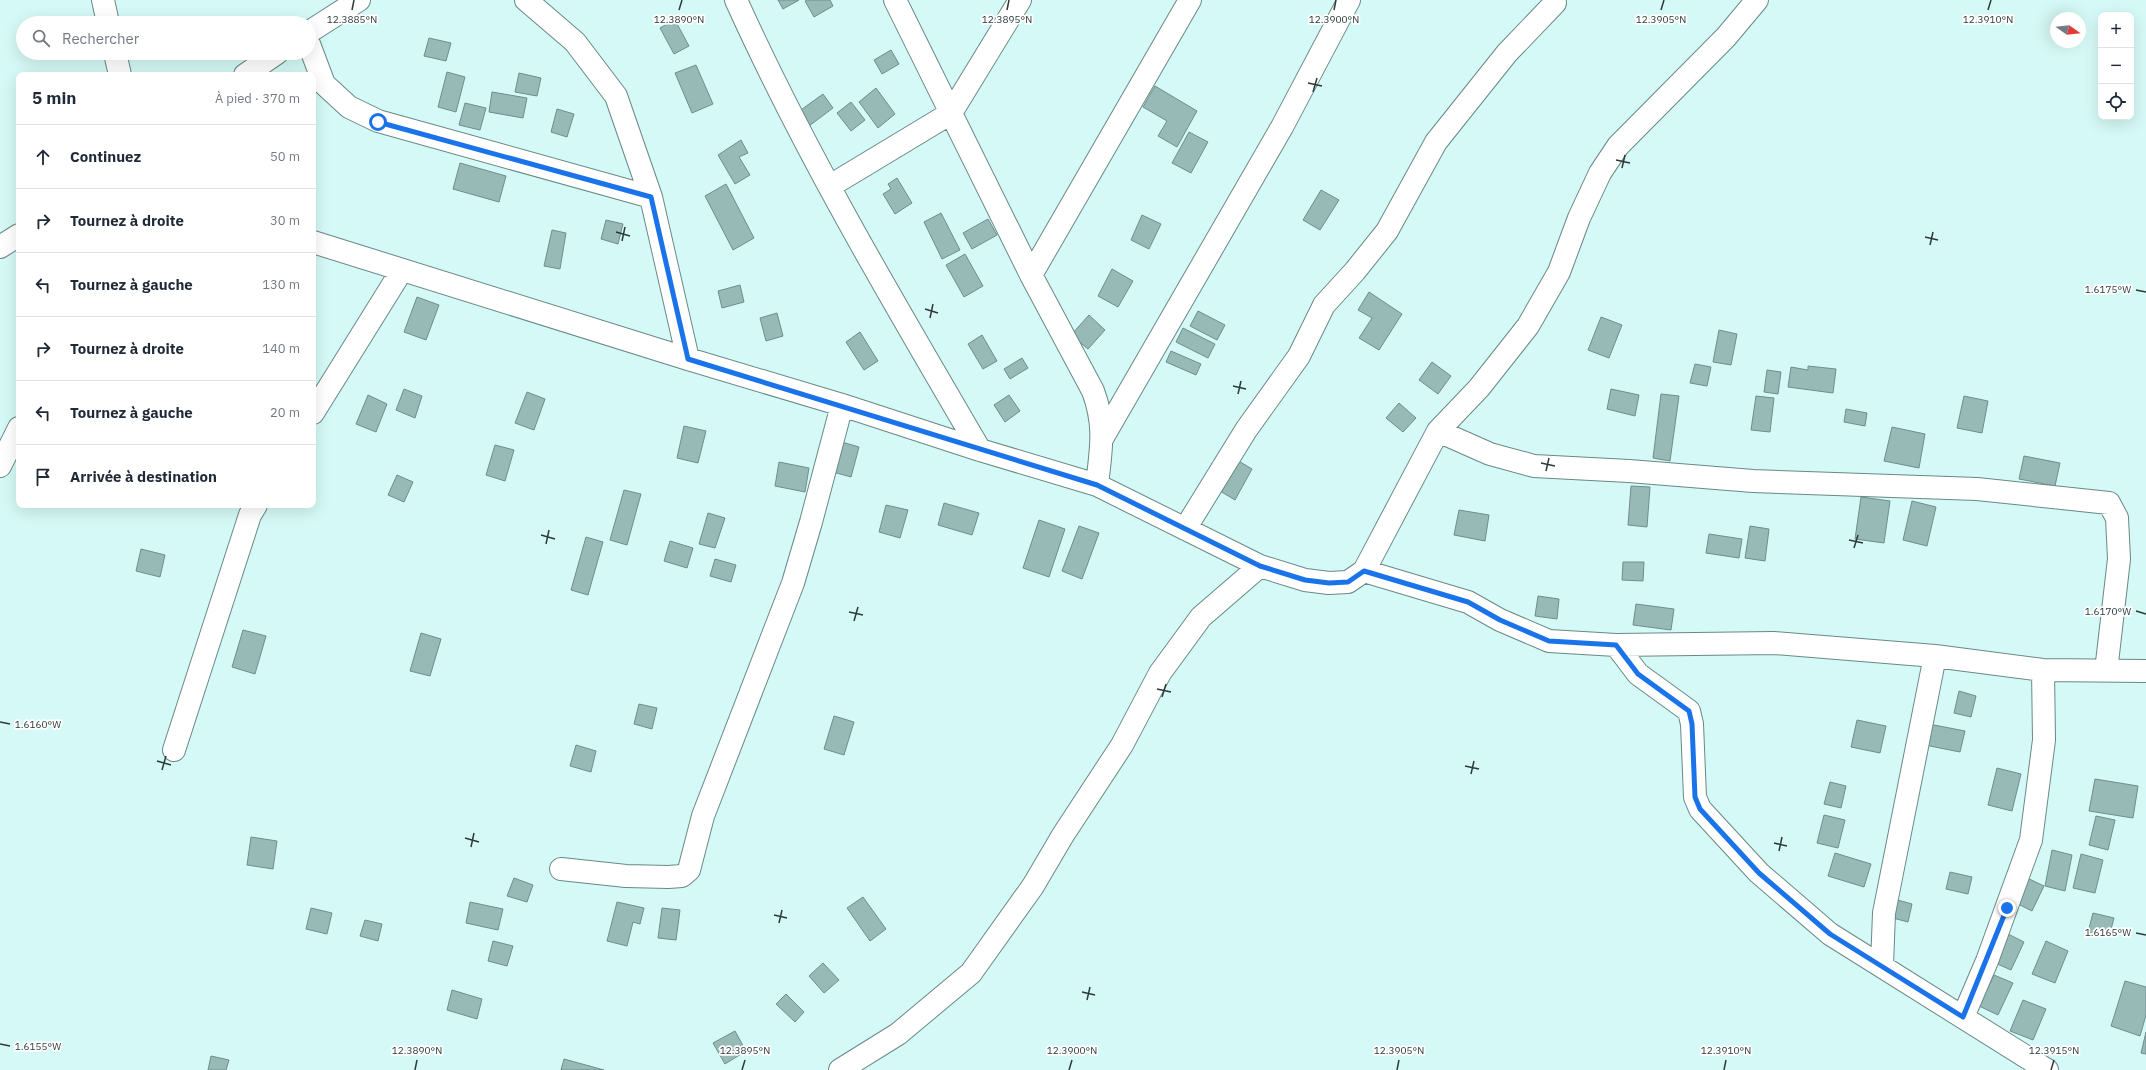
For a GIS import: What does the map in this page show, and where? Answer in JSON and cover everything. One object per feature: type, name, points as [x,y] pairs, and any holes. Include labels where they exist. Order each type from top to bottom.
[{"type":"street","points":[[316,28],[360,0]]},
{"type":"street","points":[[526,0],[575,42],[616,96],[651,197],[688,359]]},
{"type":"street","points":[[736,0],[757,46],[882,282],[980,450]]},
{"type":"street","points":[[895,0],[1031,275],[1093,391],[1100,410],[1103,437],[1097,485]]},
{"type":"street","points":[[830,186],[951,113],[1020,0]]},
{"type":"street","points":[[1031,275],[1190,0]]},
{"type":"street","points":[[1103,437],[1282,127],[1349,0]]},
{"type":"street","points":[[316,243],[688,359],[842,405],[980,450],[1097,485],[1260,566],[1305,580],[1329,583],[1348,582],[1364,571],[1438,431],[1479,388],[1528,326],[1559,272],[1579,218],[1600,173],[1618,146],[1726,37],[1757,0]]},
{"type":"street","points":[[1186,529],[1246,430],[1298,356],[1324,305],[1355,271],[1387,231],[1436,142],[1507,53],[1555,3]]},
{"type":"street","points":[[117,60],[119,72]]},
{"type":"street","points":[[250,72],[268,60]]},
{"type":"street","points":[[315,60],[324,84],[349,106],[378,122],[651,197]]},
{"type":"street","points":[[0,248],[16,237]]},
{"type":"street","points":[[316,408],[402,270]]},
{"type":"street","points":[[560,869],[626,876],[668,877],[682,876],[689,870],[703,816],[793,583],[812,522],[842,405]]},
{"type":"street","points":[[1438,431],[1490,454],[1534,466],[1629,471],[1753,481],[1977,488],[2109,503],[2117,518],[2118,559],[2106,671]]},
{"type":"street","points":[[0,466],[16,434]]},
{"type":"street","points":[[174,750],[250,515],[254,508]]},
{"type":"street","points":[[840,1070],[898,1034],[970,973],[1033,886],[1063,835],[1122,744],[1160,673],[1201,618],[1260,566]]},
{"type":"street","points":[[1364,571],[1468,602],[1500,620],[1549,641],[1616,645],[1774,643],[1935,656],[2043,670],[2146,672]]},
{"type":"street","points":[[1616,645],[1638,674],[1689,711],[1692,724],[1695,797],[1700,809],[1759,873],[1830,934],[1882,965],[2047,1070]]},
{"type":"street","points":[[1882,965],[1884,913],[1935,656]]},
{"type":"street","points":[[1963,1017],[1987,961],[2032,840],[2044,740],[2043,670]]},
{"type":"building","points":[[778,0],[799,0],[783,9]]},
{"type":"building","points":[[830,0],[833,6],[814,17],[805,1]]},
{"type":"building","points":[[675,20],[689,46],[674,54],[660,28]]},
{"type":"building","points":[[429,38],[451,43],[446,61],[424,56]]},
{"type":"building","points":[[891,50],[899,64],[882,74],[874,60]]},
{"type":"building","points":[[696,65],[713,104],[692,113],[675,73]]},
{"type":"building","points":[[447,72],[465,77],[456,112],[438,107]]},
{"type":"building","points":[[519,73],[541,78],[537,96],[515,92]]},
{"type":"building","points":[[1155,86],[1197,111],[1177,147],[1158,136],[1167,121],[1143,107]]},
{"type":"building","points":[[876,88],[895,114],[878,128],[859,102]]},
{"type":"building","points":[[492,92],[527,98],[523,118],[489,112]]},
{"type":"building","points":[[823,94],[833,108],[809,126],[798,112]]},
{"type":"building","points":[[851,102],[865,120],[851,131],[837,113]]},
{"type":"building","points":[[465,103],[486,108],[480,130],[459,125]]},
{"type":"building","points":[[557,109],[574,114],[567,137],[551,132]]},
{"type":"building","points":[[1189,132],[1208,142],[1191,173],[1172,163]]},
{"type":"building","points":[[741,140],[748,153],[739,157],[750,175],[735,184],[718,155]]},
{"type":"building","points":[[460,163],[506,176],[499,202],[453,189]]},
{"type":"building","points":[[897,178],[912,203],[895,214],[883,194],[891,189],[888,184]]},
{"type":"building","points":[[726,184],[754,238],[733,250],[705,196]]},
{"type":"building","points":[[1321,190],[1339,200],[1320,230],[1303,220]]},
{"type":"building","points":[[941,213],[960,250],[942,259],[924,222]]},
{"type":"building","points":[[1142,215],[1161,224],[1149,249],[1131,240]]},
{"type":"building","points":[[988,219],[997,235],[972,249],[963,233]]},
{"type":"building","points":[[606,220],[623,224],[618,244],[601,239]]},
{"type":"building","points":[[552,230],[566,233],[560,269],[544,266]]},
{"type":"building","points":[[965,254],[983,286],[964,297],[946,265]]},
{"type":"building","points":[[1112,269],[1133,281],[1118,307],[1098,296]]},
{"type":"building","points":[[740,285],[744,302],[722,308],[718,291]]},
{"type":"building","points":[[1369,292],[1402,314],[1379,350],[1359,338],[1372,318],[1358,310]]},
{"type":"building","points":[[417,297],[439,305],[426,340],[404,332]]},
{"type":"building","points":[[1198,311],[1225,325],[1217,340],[1190,326]]},
{"type":"building","points":[[777,313],[783,336],[766,341],[760,318]]},
{"type":"building","points":[[1089,315],[1105,330],[1088,349],[1071,335]]},
{"type":"building","points":[[1601,317],[1622,325],[1609,358],[1588,350]]},
{"type":"building","points":[[1183,328],[1215,344],[1208,358],[1176,342]]},
{"type":"building","points":[[1719,330],[1737,334],[1731,365],[1713,362]]},
{"type":"building","points":[[860,332],[878,361],[864,370],[846,342]]},
{"type":"building","points":[[982,335],[997,361],[983,369],[968,344]]},
{"type":"building","points":[[1171,351],[1201,364],[1196,375],[1166,362]]},
{"type":"building","points":[[1022,358],[1028,368],[1010,379],[1004,369]]},
{"type":"building","points":[[1432,362],[1451,376],[1438,394],[1419,380]]},
{"type":"building","points":[[1695,364],[1711,367],[1707,386],[1690,383]]},
{"type":"building","points":[[1808,366],[1836,369],[1833,393],[1788,387],[1791,367],[1808,370]]},
{"type":"building","points":[[1767,370],[1781,372],[1778,394],[1764,392]]},
{"type":"building","points":[[404,389],[422,396],[415,418],[396,410]]},
{"type":"building","points":[[1611,389],[1639,395],[1635,416],[1607,409]]},
{"type":"building","points":[[527,392],[545,399],[534,430],[515,423]]},
{"type":"building","points":[[1661,394],[1679,396],[1670,461],[1653,458]]},
{"type":"building","points":[[368,395],[387,404],[376,432],[356,424]]},
{"type":"building","points":[[1009,395],[1020,411],[1005,422],[994,405]]},
{"type":"building","points":[[1756,396],[1774,398],[1770,432],[1751,430]]},
{"type":"building","points":[[1964,396],[1988,401],[1982,433],[1957,428]]},
{"type":"building","points":[[1399,403],[1416,418],[1403,432],[1386,418]]},
{"type":"building","points":[[1846,409],[1867,413],[1865,426],[1844,422]]},
{"type":"building","points":[[684,426],[706,431],[698,463],[677,458]]},
{"type":"building","points":[[1892,427],[1925,434],[1919,468],[1884,461]]},
{"type":"building","points":[[842,442],[859,447],[851,477],[833,472]]},
{"type":"building","points":[[495,445],[514,450],[505,481],[486,475]]},
{"type":"building","points":[[2024,456],[2060,463],[2055,486],[2019,479]]},
{"type":"building","points":[[1237,460],[1252,469],[1235,500],[1220,491]]},
{"type":"building","points":[[779,462],[809,468],[805,492],[775,486]]},
{"type":"building","points":[[397,475],[413,482],[404,502],[388,495]]},
{"type":"building","points":[[1631,486],[1650,487],[1647,527],[1628,525]]},
{"type":"building","points":[[624,490],[641,494],[627,545],[610,540]]},
{"type":"building","points":[[1861,497],[1890,501],[1884,543],[1855,539]]},
{"type":"building","points":[[1912,501],[1936,507],[1927,546],[1903,540]]},
{"type":"building","points":[[944,503],[979,513],[972,535],[938,525]]},
{"type":"building","points":[[886,505],[908,510],[900,538],[879,532]]},
{"type":"building","points":[[1459,510],[1489,515],[1485,541],[1454,535]]},
{"type":"building","points":[[708,513],[725,518],[715,548],[699,544]]},
{"type":"building","points":[[1039,520],[1065,529],[1049,577],[1023,568]]},
{"type":"building","points":[[1079,526],[1099,533],[1082,579],[1062,571]]},
{"type":"building","points":[[1750,526],[1769,529],[1765,561],[1745,558]]},
{"type":"building","points":[[1709,534],[1742,539],[1739,558],[1706,553]]},
{"type":"building","points":[[586,537],[603,542],[588,595],[571,590]]},
{"type":"building","points":[[670,541],[693,548],[687,568],[664,561]]},
{"type":"building","points":[[141,549],[165,555],[160,577],[136,571]]},
{"type":"building","points":[[715,559],[736,565],[731,582],[710,576]]},
{"type":"building","points":[[1623,562],[1644,562],[1643,581],[1622,580]]},
{"type":"building","points":[[1538,596],[1559,599],[1557,619],[1535,616]]},
{"type":"building","points":[[1636,604],[1674,609],[1671,630],[1633,625]]},
{"type":"building","points":[[243,630],[266,636],[255,674],[232,667]]},
{"type":"building","points":[[421,633],[441,639],[430,676],[410,671]]},
{"type":"building","points":[[1959,691],[1976,696],[1971,717],[1954,713]]},
{"type":"building","points":[[639,704],[657,708],[652,729],[634,724]]},
{"type":"building","points":[[834,716],[854,722],[844,755],[824,749]]},
{"type":"building","points":[[1857,720],[1886,726],[1880,753],[1851,747]]},
{"type":"building","points":[[1929,724],[1965,731],[1960,752],[1925,745]]},
{"type":"building","points":[[576,745],[596,751],[591,772],[570,766]]},
{"type":"building","points":[[1997,768],[2021,774],[2012,811],[1988,805]]},
{"type":"building","points":[[2095,779],[2138,786],[2133,818],[2089,811]]},
{"type":"building","points":[[1830,782],[1846,786],[1841,808],[1824,804]]},
{"type":"building","points":[[1824,815],[1845,820],[1838,848],[1817,843]]},
{"type":"building","points":[[2096,816],[2115,820],[2108,850],[2089,845]]},
{"type":"building","points":[[251,837],[277,841],[273,869],[247,865]]},
{"type":"building","points":[[2052,850],[2072,855],[2065,891],[2045,886]]},
{"type":"building","points":[[1835,853],[1871,864],[1864,887],[1828,876]]},
{"type":"building","points":[[2081,854],[2103,860],[2095,893],[2073,888]]},
{"type":"building","points":[[1950,872],[1972,877],[1968,894],[1946,889]]},
{"type":"building","points":[[2025,877],[2044,886],[2032,911],[2014,902]]},
{"type":"building","points":[[514,878],[533,885],[527,902],[507,896]]},
{"type":"building","points":[[863,897],[886,929],[870,941],[847,908]]},
{"type":"building","points":[[1894,899],[1912,904],[1908,922],[1889,917]]},
{"type":"building","points":[[470,902],[503,909],[498,930],[466,923]]},
{"type":"building","points":[[617,902],[644,908],[640,924],[633,922],[627,946],[607,941]]},
{"type":"building","points":[[311,908],[332,913],[327,934],[306,929]]},
{"type":"building","points":[[662,908],[680,910],[676,940],[658,938]]},
{"type":"building","points":[[2093,913],[2114,918],[2109,937],[2088,932]]},
{"type":"building","points":[[365,920],[382,924],[378,941],[360,936]]},
{"type":"building","points":[[2006,933],[2024,942],[2011,970],[1993,962]]},
{"type":"building","points":[[493,941],[513,946],[507,966],[488,961]]},
{"type":"building","points":[[2046,941],[2068,951],[2055,983],[2032,974]]},
{"type":"building","points":[[823,963],[839,980],[824,993],[809,976]]},
{"type":"building","points":[[1994,975],[2013,983],[1998,1015],[1979,1006]]},
{"type":"building","points":[[2125,981],[2146,987],[2146,1015],[2140,1036],[2111,1026]]},
{"type":"building","points":[[452,990],[482,999],[477,1019],[447,1010]]},
{"type":"building","points":[[786,994],[804,1012],[795,1022],[776,1004]]},
{"type":"building","points":[[2023,1000],[2046,1009],[2033,1040],[2010,1031]]},
{"type":"building","points":[[735,1031],[746,1051],[725,1064],[713,1043]]},
{"type":"building","points":[[2146,1032],[2146,1054],[2141,1053]]},
{"type":"building","points":[[211,1056],[229,1060],[226,1070],[208,1070]]},
{"type":"building","points":[[564,1059],[604,1070],[561,1070]]},
{"type":"route","points":[[378,122],[651,197],[688,359],[842,405],[980,450],[1016,459],[1097,485],[1260,566],[1305,580],[1329,583],[1348,582],[1364,571],[1468,602],[1500,620],[1549,641],[1616,645],[1638,674],[1689,711],[1692,724],[1695,797],[1700,809],[1711,822],[1759,873],[1830,934],[1868,956],[1963,1017],[1987,961],[2007,908]]}]
